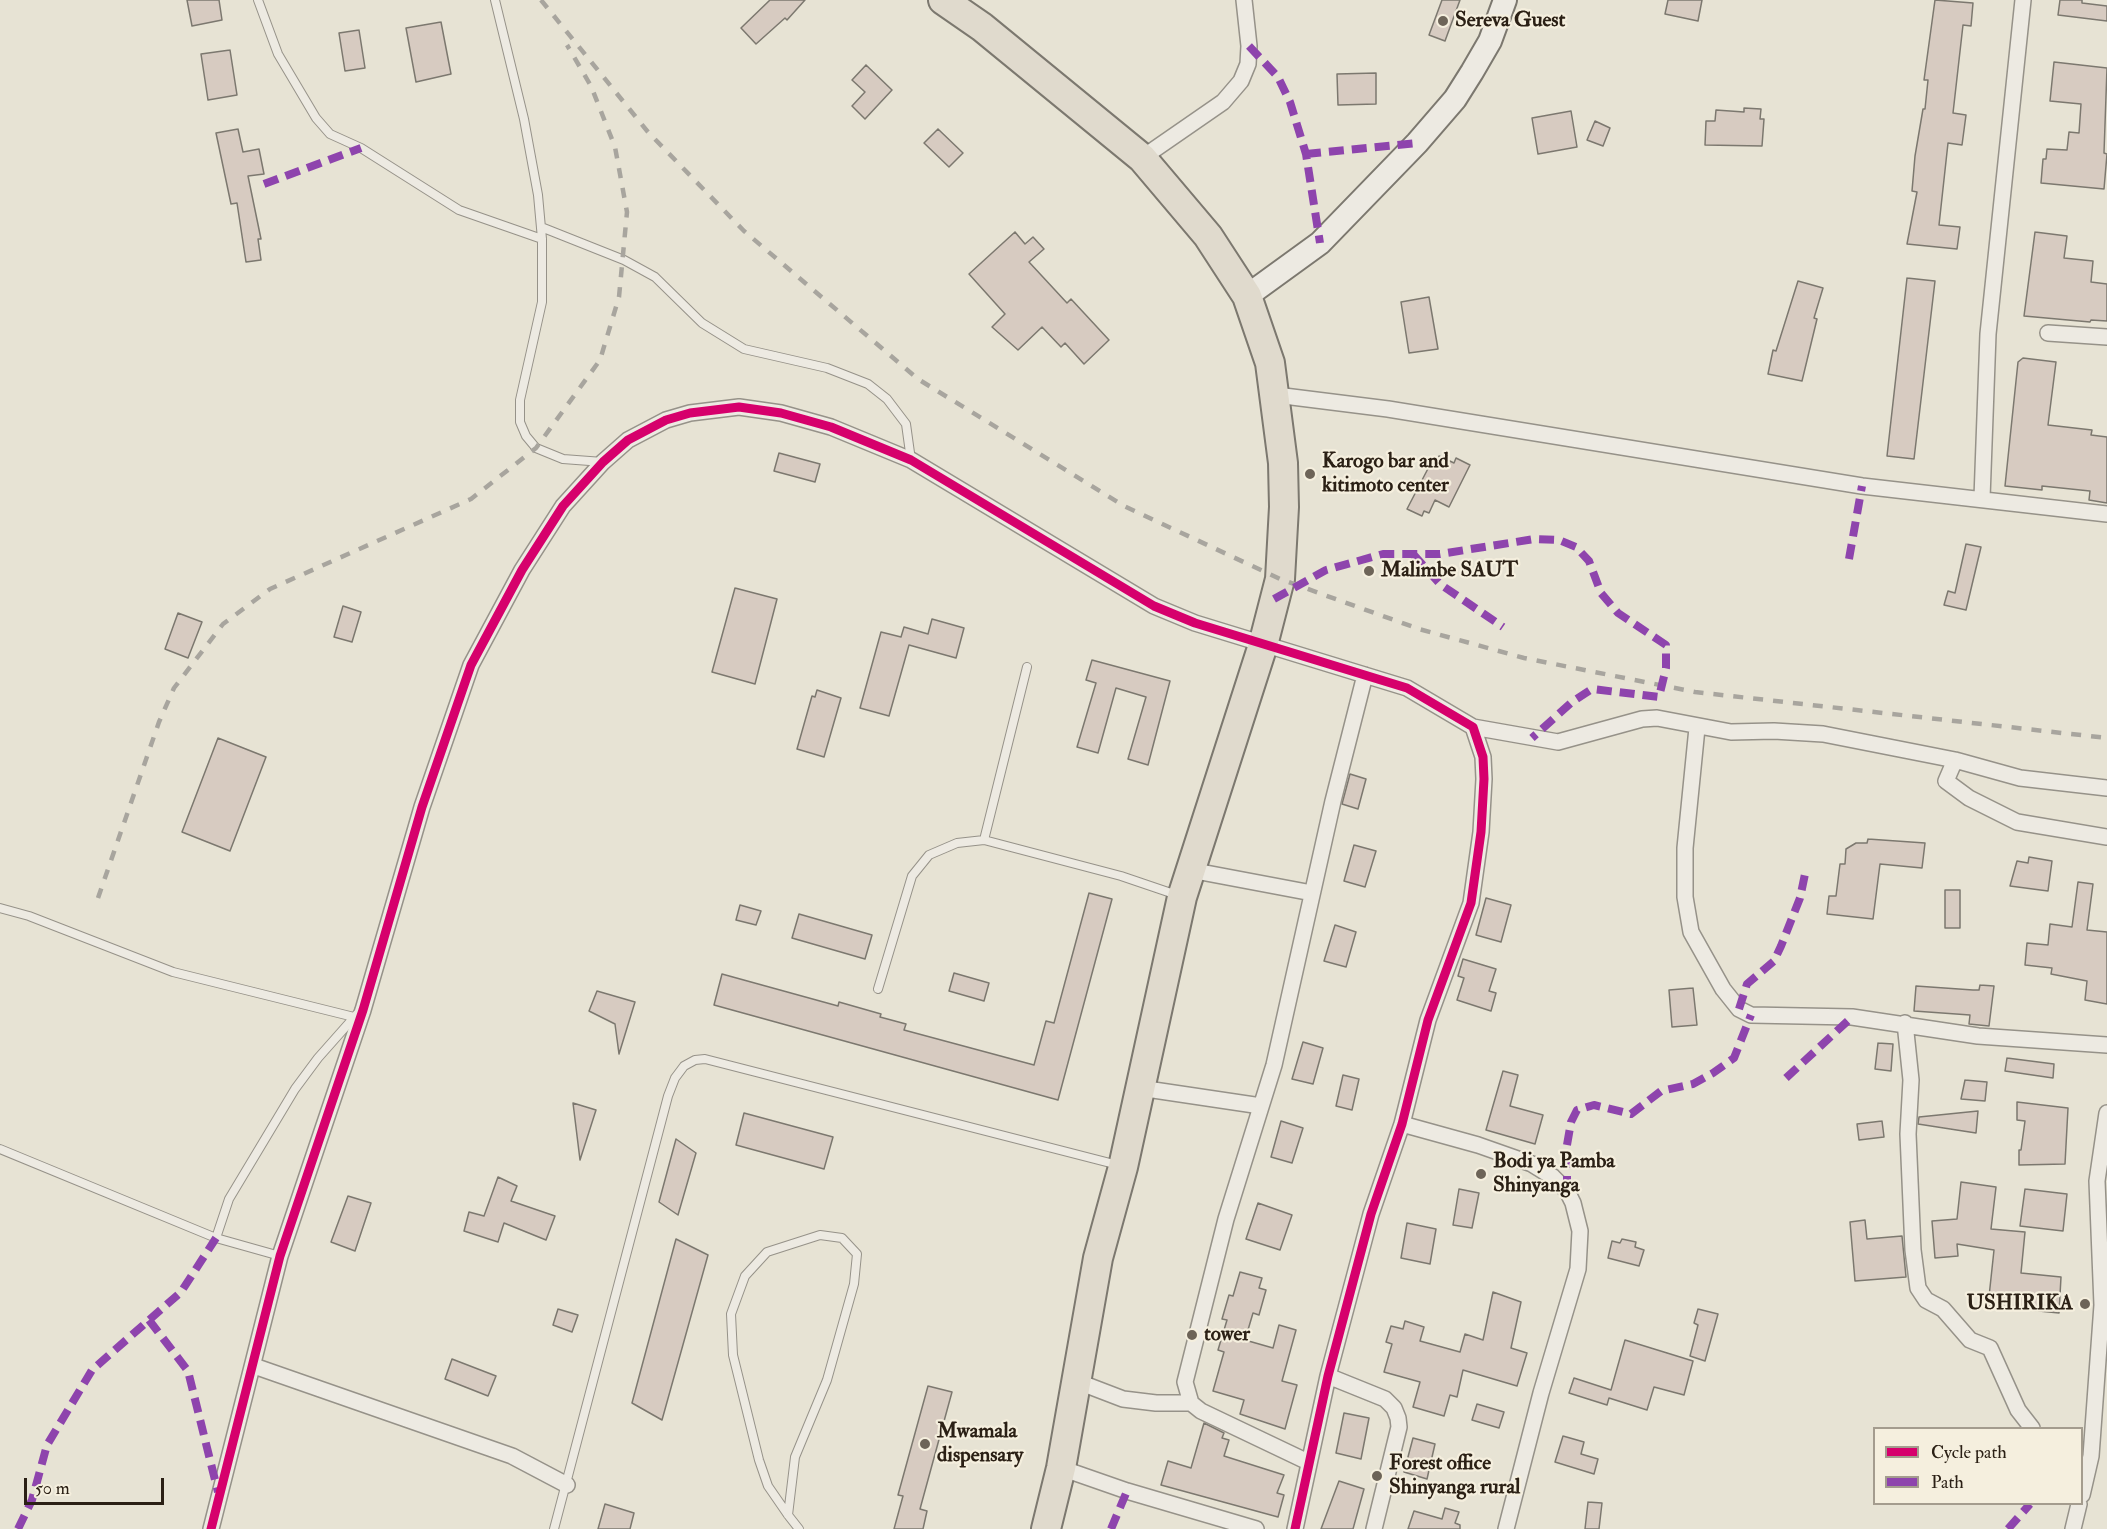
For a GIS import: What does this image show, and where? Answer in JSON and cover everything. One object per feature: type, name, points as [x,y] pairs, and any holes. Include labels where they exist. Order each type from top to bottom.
[{"type":"highway","points":[[943,0],[982,27],[1142,158],[1208,236],[1247,296],[1270,363],[1276,395],[1283,464],[1283,544],[1280,579],[1263,645],[1182,897],[1123,1167],[1098,1258],[1061,1468],[1046,1529]]},
{"type":"street","points":[[1142,158],[1223,102],[1241,81],[1248,64],[1249,46],[1244,0]]},
{"type":"street","points":[[1247,296],[1320,243],[1417,143],[1455,99],[1472,72],[1490,41],[1504,0]]},
{"type":"street","points":[[1982,498],[1988,334],[2023,0]]},
{"type":"street","points":[[2048,333],[2107,337]]},
{"type":"street","points":[[1276,395],[1388,409],[1862,486],[2107,514]]},
{"type":"street","points":[[211,1529],[280,1256],[422,807],[471,665],[522,570],[563,506],[603,462],[628,440],[666,420],[690,413],[740,407],[781,412],[831,427],[912,460],[1154,606],[1195,623],[1407,688],[1473,727],[1558,741],[1642,719],[1657,718],[1697,728],[1731,732],[1774,731],[1823,734],[1955,760],[2019,778],[2107,788]]},
{"type":"street","points":[[1308,1462],[1201,1411],[1191,1402],[1185,1382],[1232,1197],[1274,1065],[1312,893],[1365,675]]},
{"type":"street","points":[[1295,1529],[1328,1376],[1371,1214],[1402,1124],[1428,1020],[1471,903],[1481,832],[1484,779],[1483,757],[1473,727]]},
{"type":"street","points":[[1697,728],[1685,848],[1685,897],[1691,932],[1723,989],[1739,1009],[1751,1015],[1852,1017],[1905,1023],[1978,1036],[2107,1045]]},
{"type":"street","points":[[1955,760],[1946,781],[1969,798],[2017,822],[2107,837]]},
{"type":"street","points":[[1190,870],[1312,893]]},
{"type":"street","points":[[1905,1023],[1911,1080],[1908,1134],[1913,1250],[1918,1288],[1926,1300],[1943,1309],[1970,1340],[1990,1348],[2018,1410],[2031,1427]]},
{"type":"street","points":[[1140,1088],[1261,1106]]},
{"type":"street","points":[[2083,1486],[2102,1305],[2102,1181],[2107,1113]]},
{"type":"street","points":[[1402,1124],[1478,1145],[1532,1164],[1553,1177],[1567,1191],[1573,1203],[1580,1231],[1578,1269],[1541,1393],[1506,1529]]},
{"type":"street","points":[[254,1366],[512,1456],[567,1485]]},
{"type":"street","points":[[1328,1376],[1385,1399],[1394,1408],[1398,1418],[1399,1427],[1374,1529]]},
{"type":"street","points":[[1076,1381],[1124,1399],[1156,1403],[1191,1402]]},
{"type":"street","points":[[2086,1457],[2107,1458]]},
{"type":"street","points":[[1061,1468],[1127,1491],[1256,1529]]},
{"type":"street","points":[[2073,1529],[2079,1505]]},
{"type":"lane","points":[[258,0],[278,54],[316,118],[330,134],[361,148],[459,210],[542,239]]},
{"type":"lane","points":[[495,0],[524,119],[538,195],[542,239],[542,302],[520,400],[520,422],[526,436],[536,448],[563,459],[603,462]]},
{"type":"lane","points":[[541,227],[624,260],[655,277],[702,323],[744,349],[827,368],[868,384],[887,399],[906,424],[911,440],[912,460]]},
{"type":"lane","points":[[984,840],[1027,667]]},
{"type":"lane","points":[[878,989],[912,876],[920,864],[944,847],[984,840],[1121,876],[1182,897]]},
{"type":"lane","points":[[0,908],[29,916],[173,972],[358,1013],[318,1058],[295,1089],[229,1199],[216,1238]]},
{"type":"lane","points":[[554,1529],[668,1096],[675,1078],[684,1066],[695,1060],[705,1059],[1123,1167]]},
{"type":"lane","points":[[0,1149],[216,1238],[280,1256]]},
{"type":"lane","points":[[788,1515],[795,1457],[826,1380],[854,1284],[857,1254],[843,1238],[820,1235],[767,1252],[745,1276],[731,1314],[733,1355],[749,1428],[768,1486],[788,1515],[799,1529]]},
{"type":"building","points":[[187,0],[219,0],[222,20],[192,26]]},
{"type":"building","points":[[770,0],[805,0],[787,20],[785,18],[756,44],[741,28]]},
{"type":"building","name":"Sereva Guest","points":[[1442,0],[1460,0],[1445,41],[1429,35]]},
{"type":"building","points":[[1668,0],[1702,0],[1698,21],[1665,14]]},
{"type":"building","points":[[1935,0],[1973,3],[1971,26],[1963,25],[1953,113],[1966,115],[1962,145],[1948,143],[1939,225],[1960,227],[1957,249],[1907,244],[1917,192],[1912,191],[1915,156],[1923,109],[1925,109],[1928,80],[1924,80]]},
{"type":"building","points":[[2060,0],[2082,0],[2082,3],[2107,6],[2107,21],[2058,15]]},
{"type":"building","points":[[441,22],[451,74],[416,82],[406,28]]},
{"type":"building","points":[[359,30],[365,68],[345,71],[339,33]]},
{"type":"building","points":[[230,50],[237,95],[208,100],[201,54]]},
{"type":"building","points":[[2054,62],[2107,68],[2104,153],[2107,154],[2104,189],[2041,183],[2043,159],[2046,159],[2047,149],[2067,150],[2069,132],[2079,133],[2081,104],[2050,101]]},
{"type":"building","points":[[866,65],[892,90],[865,119],[852,106],[865,92],[852,80]]},
{"type":"building","points":[[1376,73],[1376,104],[1338,105],[1337,74]]},
{"type":"building","points":[[1744,108],[1761,109],[1760,119],[1764,119],[1762,146],[1705,145],[1706,121],[1715,121],[1716,110],[1744,112]]},
{"type":"building","points":[[1571,111],[1577,147],[1538,154],[1532,118]]},
{"type":"building","points":[[1595,121],[1610,128],[1603,146],[1587,140]]},
{"type":"building","points":[[238,129],[243,152],[259,149],[264,174],[248,176],[261,239],[258,239],[261,260],[246,262],[237,203],[231,204],[216,133]]},
{"type":"building","points":[[938,129],[963,153],[949,167],[924,143]]},
{"type":"building","points":[[1015,232],[1025,244],[1033,237],[1044,249],[1029,262],[1067,303],[1071,299],[1109,340],[1084,364],[1065,343],[1061,347],[1042,327],[1018,350],[992,327],[1005,314],[969,274]]},
{"type":"building","points":[[2035,232],[2067,236],[2064,258],[2093,261],[2091,282],[2107,284],[2107,321],[2091,320],[2090,322],[2024,316]]},
{"type":"building","points":[[1907,278],[1935,281],[1914,459],[1887,456]]},
{"type":"building","points":[[1798,281],[1823,288],[1814,318],[1817,319],[1802,381],[1768,374],[1773,350],[1776,351]]},
{"type":"building","points":[[1429,297],[1438,349],[1409,353],[1401,302]]},
{"type":"building","points":[[2023,358],[2056,362],[2048,425],[2092,430],[2091,435],[2107,437],[2107,503],[2089,500],[2090,491],[2042,486],[2042,490],[2005,486],[2018,362]]},
{"type":"building","points":[[779,453],[820,464],[815,482],[774,471]]},
{"type":"building","points":[[1439,456],[1454,463],[1456,458],[1470,465],[1449,507],[1435,500],[1429,513],[1424,511],[1422,516],[1407,509],[1433,459],[1437,460]]},
{"type":"building","points":[[1966,544],[1981,547],[1966,610],[1944,605],[1948,591],[1955,593]]},
{"type":"building","points":[[735,588],[777,599],[755,684],[712,672]]},
{"type":"building","points":[[343,606],[361,612],[352,642],[334,637]]},
{"type":"building","points":[[178,613],[202,622],[188,658],[165,649]]},
{"type":"building","points":[[932,619],[964,628],[956,658],[909,645],[889,716],[860,708],[881,632],[901,637],[904,627],[928,634]]},
{"type":"building","points":[[1092,660],[1170,681],[1148,765],[1128,759],[1146,697],[1116,688],[1098,753],[1077,747],[1096,683],[1086,680]]},
{"type":"building","points":[[817,690],[841,698],[824,757],[797,749],[812,696],[815,697]]},
{"type":"building","points":[[218,738],[266,757],[230,851],[182,832]]},
{"type":"building","points":[[1350,774],[1366,779],[1358,809],[1342,804]]},
{"type":"building","points":[[1868,839],[1925,843],[1922,868],[1880,864],[1873,919],[1827,914],[1829,896],[1836,896],[1840,864],[1845,864],[1846,849],[1856,843],[1867,843]]},
{"type":"building","points":[[1354,845],[1376,851],[1365,887],[1344,881]]},
{"type":"building","points":[[2029,857],[2052,861],[2048,891],[2010,886],[2017,861],[2028,863]]},
{"type":"building","points":[[2078,882],[2093,884],[2087,930],[2107,932],[2107,1004],[2085,1000],[2087,981],[2051,974],[2052,968],[2025,965],[2027,943],[2048,945],[2050,924],[2072,927]]},
{"type":"building","points":[[1945,890],[1960,890],[1960,928],[1945,928]]},
{"type":"building","points":[[1089,893],[1112,899],[1058,1100],[714,1005],[722,974],[838,1006],[839,1002],[881,1014],[880,1017],[906,1024],[904,1030],[1034,1065],[1046,1021],[1054,1023]]},
{"type":"building","points":[[1486,898],[1511,905],[1501,942],[1476,935]]},
{"type":"building","points":[[740,905],[761,911],[756,925],[736,920]]},
{"type":"building","points":[[799,914],[872,935],[865,959],[792,938]]},
{"type":"building","points":[[1335,925],[1356,932],[1346,967],[1324,961]]},
{"type":"building","points":[[1463,959],[1496,969],[1489,991],[1496,993],[1491,1011],[1457,1000],[1464,978],[1458,976]]},
{"type":"building","points":[[954,973],[989,983],[984,1001],[949,991]]},
{"type":"building","points":[[1980,985],[1994,986],[1989,1026],[1969,1024],[1970,1015],[1914,1011],[1916,986],[1979,990]]},
{"type":"building","points":[[1693,988],[1697,1025],[1672,1027],[1669,990]]},
{"type":"building","points":[[597,991],[635,1002],[619,1054],[615,1024],[589,1011]]},
{"type":"building","points":[[1303,1042],[1323,1048],[1313,1084],[1292,1079]]},
{"type":"building","points":[[1878,1043],[1893,1044],[1891,1071],[1875,1069]]},
{"type":"building","points":[[2007,1058],[2054,1064],[2053,1078],[2005,1071]]},
{"type":"building","points":[[1503,1071],[1518,1075],[1510,1106],[1543,1115],[1535,1144],[1486,1130]]},
{"type":"building","points":[[1343,1075],[1359,1079],[1352,1110],[1336,1106]]},
{"type":"building","points":[[1965,1080],[1987,1082],[1985,1101],[1961,1099]]},
{"type":"building","points":[[2017,1102],[2068,1108],[2065,1164],[2019,1165],[2019,1150],[2021,1150],[2025,1121],[2017,1120]]},
{"type":"building","points":[[573,1103],[596,1110],[580,1160]]},
{"type":"building","points":[[1978,1111],[1976,1133],[1918,1124],[1919,1117]]},
{"type":"building","points":[[744,1113],[833,1137],[824,1169],[736,1145]]},
{"type":"building","points":[[1281,1121],[1303,1128],[1292,1163],[1271,1157]]},
{"type":"building","points":[[1882,1121],[1884,1137],[1859,1140],[1857,1124]]},
{"type":"building","points":[[676,1139],[696,1153],[678,1215],[659,1202]]},
{"type":"building","points":[[498,1177],[517,1186],[511,1201],[555,1216],[546,1240],[504,1223],[498,1242],[464,1231],[469,1212],[484,1216]]},
{"type":"building","points":[[1961,1182],[1996,1187],[1991,1229],[2025,1232],[2021,1273],[2061,1277],[2059,1313],[1988,1306],[1994,1250],[1957,1244],[1958,1256],[1935,1258],[1932,1221],[1957,1219]]},
{"type":"building","points":[[1459,1189],[1479,1193],[1472,1228],[1453,1225]]},
{"type":"building","points":[[2025,1189],[2067,1194],[2063,1231],[2020,1226]]},
{"type":"building","points":[[348,1196],[371,1203],[355,1251],[331,1242]]},
{"type":"building","points":[[1258,1203],[1292,1215],[1280,1250],[1246,1239]]},
{"type":"building","points":[[1865,1220],[1867,1239],[1902,1236],[1906,1277],[1855,1281],[1850,1222]]},
{"type":"building","points":[[1407,1223],[1436,1229],[1430,1264],[1401,1258]]},
{"type":"building","points":[[676,1239],[708,1255],[662,1420],[632,1403]]},
{"type":"building","points":[[1622,1239],[1636,1242],[1635,1247],[1644,1250],[1639,1266],[1608,1258],[1612,1241],[1620,1243]]},
{"type":"building","points":[[1240,1272],[1262,1278],[1259,1288],[1266,1290],[1259,1315],[1253,1313],[1245,1340],[1273,1348],[1279,1325],[1296,1330],[1282,1381],[1297,1385],[1285,1429],[1240,1414],[1244,1400],[1213,1391],[1224,1352],[1218,1350],[1227,1320],[1222,1319],[1229,1295],[1233,1296]]},
{"type":"building","points":[[1493,1292],[1521,1302],[1511,1348],[1527,1353],[1517,1386],[1463,1370],[1457,1397],[1450,1395],[1444,1416],[1413,1407],[1420,1382],[1384,1372],[1392,1344],[1386,1342],[1391,1326],[1403,1329],[1405,1321],[1424,1327],[1420,1341],[1460,1352],[1465,1334],[1483,1340]]},
{"type":"building","points":[[558,1309],[578,1315],[572,1332],[553,1325]]},
{"type":"building","points":[[1698,1309],[1718,1314],[1705,1361],[1690,1356],[1698,1325],[1694,1323]]},
{"type":"building","points":[[1625,1340],[1693,1361],[1684,1395],[1654,1387],[1647,1410],[1609,1398],[1607,1405],[1569,1393],[1574,1378],[1611,1390]]},
{"type":"building","points":[[452,1359],[496,1376],[488,1396],[445,1379]]},
{"type":"building","name":"Mwamala dispensary","points":[[928,1386],[952,1392],[920,1509],[927,1511],[923,1529],[894,1529],[903,1496],[898,1495]]},
{"type":"building","points":[[1477,1404],[1504,1412],[1499,1428],[1472,1420]]},
{"type":"building","points":[[1344,1413],[1369,1418],[1361,1459],[1336,1453]]},
{"type":"building","points":[[1204,1423],[1224,1433],[1222,1438],[1229,1440],[1224,1456],[1284,1475],[1277,1493],[1284,1495],[1278,1517],[1161,1485],[1168,1461],[1191,1468]]},
{"type":"building","points":[[1563,1436],[1584,1442],[1581,1454],[1598,1459],[1594,1474],[1555,1462]]},
{"type":"building","points":[[1413,1438],[1435,1444],[1427,1479],[1404,1472]]},
{"type":"building","points":[[1339,1481],[1364,1489],[1353,1529],[1321,1529]]},
{"type":"building","points":[[1588,1502],[1602,1503],[1599,1529],[1585,1529]]},
{"type":"building","points":[[605,1504],[634,1513],[630,1529],[598,1529]]},
{"type":"building","points":[[1445,1508],[1459,1512],[1455,1523],[1460,1525],[1460,1529],[1408,1529],[1414,1511],[1442,1519]]},
{"type":"railway","points":[[541,0],[648,132],[744,231],[918,379],[1124,506],[1280,579],[1419,629],[1524,658],[1695,692],[2107,738]]},
{"type":"railway","points":[[98,898],[159,722],[174,688],[223,624],[270,589],[471,499],[536,448],[600,360],[619,297],[627,212],[615,147],[591,86],[567,45]]},
{"type":"marked path","points":[[1249,46],[1278,77],[1290,102],[1306,154],[1320,243]]},
{"type":"marked path","points":[[1306,154],[1417,143]]},
{"type":"marked path","points":[[264,184],[361,148]]},
{"type":"marked path","points":[[1849,559],[1862,486]]},
{"type":"marked path","points":[[1274,599],[1326,570],[1383,554],[1440,554],[1534,539],[1559,540],[1576,547],[1589,561],[1601,593],[1618,613],[1666,645],[1666,668],[1659,697],[1592,689],[1572,702],[1532,738]]},
{"type":"marked path","points":[[1413,554],[1440,584],[1503,627]]},
{"type":"marked path","points":[[1739,1009],[1747,984],[1774,961],[1800,898],[1805,874]]},
{"type":"marked path","points":[[1567,1191],[1567,1145],[1571,1122],[1577,1110],[1594,1105],[1631,1114],[1661,1091],[1693,1084],[1734,1058],[1751,1015]]},
{"type":"marked path","points":[[1786,1078],[1852,1017]]},
{"type":"marked path","points":[[18,1529],[32,1500],[47,1445],[92,1370],[181,1292],[216,1238]]},
{"type":"marked path","points":[[149,1320],[188,1371],[218,1492]]},
{"type":"marked path","points":[[1111,1529],[1127,1491]]},
{"type":"marked path","points":[[2008,1529],[2029,1505]]},
{"type":"cycle path","points":[[211,1529],[280,1256],[363,1010],[422,807],[471,665],[522,570],[563,506],[603,462],[628,440],[666,420],[690,413],[739,407],[781,413],[831,427],[911,460],[1154,606],[1195,623],[1407,688],[1473,727],[1483,757],[1484,779],[1481,832],[1471,903],[1428,1020],[1402,1124],[1371,1214],[1328,1376],[1295,1529]]},
{"type":"place","name":"Sereva Guest","points":[[1443,21]]},
{"type":"place","name":"Karogo bar and kitimoto center","points":[[1310,474]]},
{"type":"place","name":"Malimbe SAUT","points":[[1369,571]]},
{"type":"place","name":"Bodi ya Pamba Shinyanga","points":[[1481,1174]]},
{"type":"place","name":"USHIRIKA","points":[[2085,1304]]},
{"type":"place","name":"tower","points":[[1192,1335]]},
{"type":"place","name":"Mwamala dispensary","points":[[925,1444]]},
{"type":"place","name":"Forest office Shinyanga rural","points":[[1377,1476]]}]
